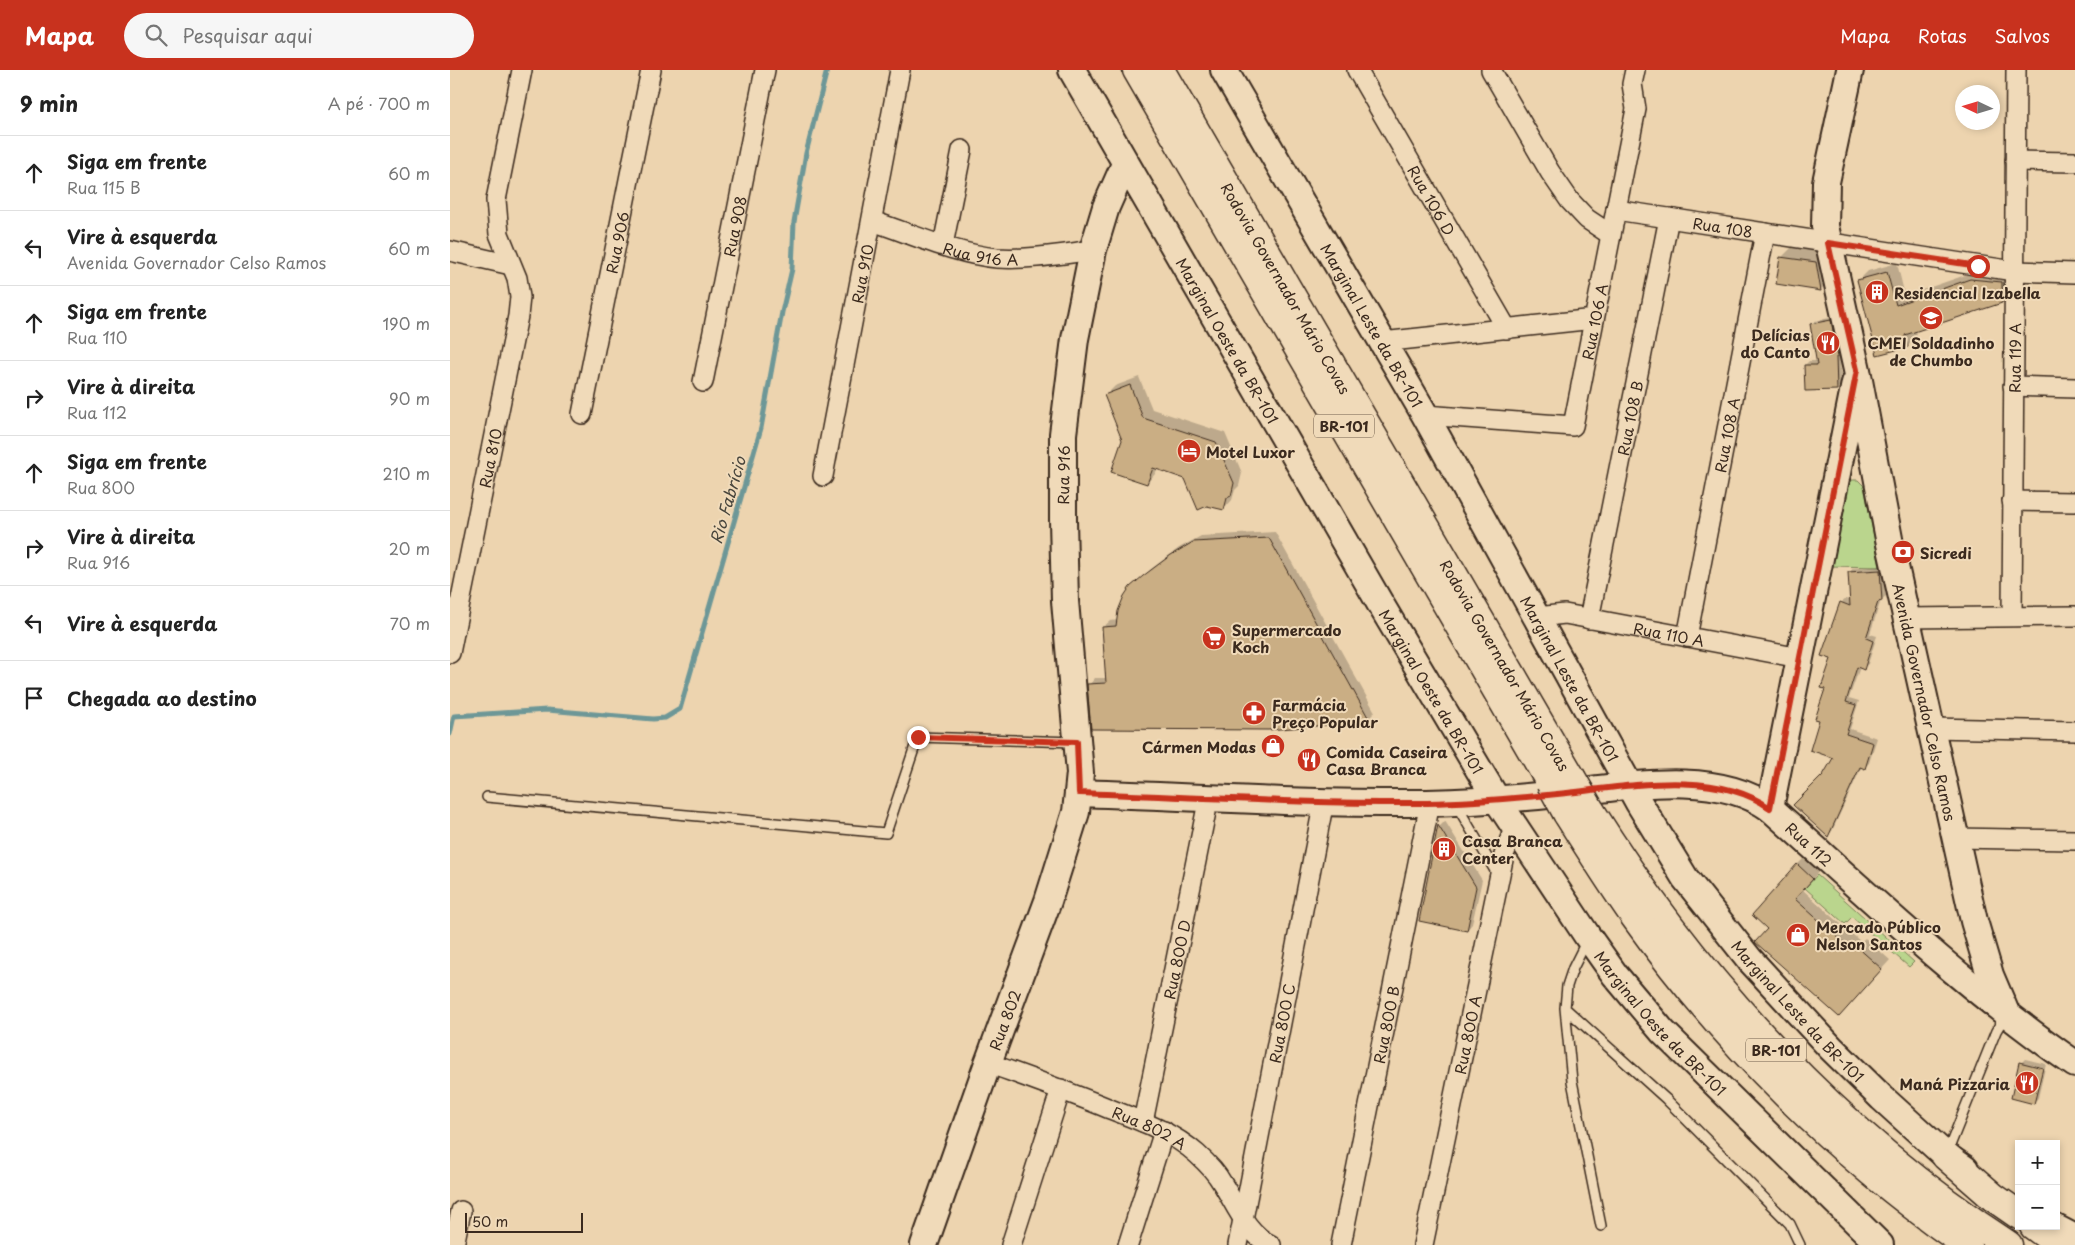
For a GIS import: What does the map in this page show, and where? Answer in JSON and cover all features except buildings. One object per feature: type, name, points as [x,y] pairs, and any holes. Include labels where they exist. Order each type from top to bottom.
[{"type":"highway","name":"Rodovia Governador Mário Covas","points":[[1137,70],[1564,795],[1639,886],[1694,958],[1754,1028],[1796,1072],[1835,1109],[1918,1180],[2008,1245]]},
{"type":"highway","name":"Rodovia Governador Mário Covas","points":[[1160,70],[1564,795],[1602,870],[1657,946],[1710,1011],[1762,1069],[1840,1144],[1930,1218],[1967,1245]]},
{"type":"highway","points":[[1946,1156],[1993,1197],[2015,1212]]},
{"type":"highway","points":[[2039,1230],[2060,1245]]},
{"type":"main road","name":"Marginal Oeste da BR-101","points":[[1072,70],[1497,800],[1588,937],[1615,975],[1663,1032],[1880,1245]]},
{"type":"main road","name":"Marginal Leste da BR-101","points":[[1224,70],[1425,415],[1630,786],[1664,846],[1685,878],[1750,960],[1831,1048],[1882,1098],[1946,1156],[2015,1203]]},
{"type":"main road","name":"Avenida Governador Celso Ramos","points":[[1850,70],[1826,182],[1824,211],[1828,243],[1857,370],[1906,618],[1974,921],[1990,975],[2006,1014]]},
{"type":"main road","name":"Rua 916","points":[[1079,793],[1077,742],[1065,601],[1063,447],[1072,362],[1094,250],[1106,207],[1125,164]]},
{"type":"main road","points":[[1770,808],[1857,370]]},
{"type":"main road","points":[[1836,476],[1845,468],[1856,465],[1868,467],[1877,474]]},
{"type":"main road","points":[[1442,802],[1469,787],[1479,769],[1517,789],[1564,795]]},
{"type":"main road","name":"Rua 112","points":[[1079,793],[1324,801],[1442,802],[1564,795],[1630,786],[1666,784],[1718,788],[1752,797],[1770,808],[2006,1014]]},
{"type":"main road","name":"Rua 802","points":[[924,1245],[988,1063],[1048,901],[1076,812],[1079,793]]},
{"type":"main road","points":[[1514,826],[1527,805],[1564,795]]},
{"type":"main road","points":[[1941,959],[1959,949],[1966,941],[1974,921]]},
{"type":"main road","points":[[2006,1014],[2075,1064]]},
{"type":"main road","points":[[2060,1230],[2075,1238]]},
{"type":"street","name":"Rua 810","points":[[450,653],[518,316],[520,297],[516,278],[499,234],[496,200],[522,70]]},
{"type":"street","name":"Rua 906","points":[[582,414],[650,70]]},
{"type":"street","name":"Rua 908","points":[[704,382],[765,70]]},
{"type":"street","name":"Rua 910","points":[[824,476],[900,70]]},
{"type":"street","name":"Rua 106 D","points":[[1358,70],[1507,328]]},
{"type":"street","points":[[1491,70],[1550,172],[1570,202],[1587,219],[1611,235]]},
{"type":"street","name":"Rua 119 A","points":[[2012,616],[2016,70]]},
{"type":"street","name":"Rua 106 A","points":[[1425,415],[1574,426],[1636,109],[1631,75]]},
{"type":"street","points":[[943,245],[962,150]]},
{"type":"street","points":[[2015,160],[2075,162]]},
{"type":"street","name":"Rua 108","points":[[1616,210],[2014,271],[2075,272]]},
{"type":"street","name":"Rua 108 B","points":[[1589,619],[1669,218]]},
{"type":"street","name":"Rua 916 A","points":[[872,221],[943,245],[997,258],[1030,257],[1094,250]]},
{"type":"street","name":"Rua 108 A","points":[[1687,637],[1765,233]]},
{"type":"street","points":[[450,251],[511,265]]},
{"type":"street","points":[[1382,342],[1594,319]]},
{"type":"street","points":[[2013,386],[2075,388]]},
{"type":"street","points":[[2012,501],[2075,502]]},
{"type":"street","name":"Rua 110 A","points":[[1537,617],[1565,614],[1800,658]]},
{"type":"street","points":[[1906,618],[2075,616]]},
{"type":"street","points":[[1931,728],[2075,731]]},
{"type":"street","name":"Rua 800 D","points":[[1143,1122],[1209,798]]},
{"type":"street","name":"Rua 800 C","points":[[1238,1245],[1324,801]]},
{"type":"street","name":"Rua 800 B","points":[[1342,1245],[1442,802]]},
{"type":"street","name":"Rua 800 A","points":[[1423,1245],[1504,855],[1514,826]]},
{"type":"street","points":[[1955,838],[2075,840]]},
{"type":"street","name":"Rua 802 A","points":[[988,1063],[1061,1089],[1143,1122],[1181,1141],[1210,1167],[1221,1182],[1243,1221],[1263,1241],[1271,1245]]},
{"type":"street","points":[[1011,1245],[1061,1089]]},
{"type":"street","points":[[1128,1245],[1164,1131]]},
{"type":"street","points":[[454,1245],[461,1211]]},
{"type":"lane","points":[[487,797],[886,833],[918,737],[1077,742]]},
{"type":"lane","points":[[1442,802],[1500,879]]},
{"type":"lane","points":[[1588,937],[1573,968],[1567,986],[1565,1008],[1572,1081],[1601,1226]]},
{"type":"lane","points":[[1565,1008],[1666,1099],[1790,1224],[1800,1245]]},
{"type":"lane","points":[[1946,1156],[1996,1031],[2006,1014]]},
{"type":"green space","points":[[1858,480],[1864,486],[1880,567],[1830,566],[1847,481]]},
{"type":"green space","points":[[1817,875],[1914,962],[1909,967],[1852,917],[1845,924],[1805,888]]},
{"type":"waterway","name":"Rio Fabrício","points":[[450,734],[454,716],[547,710],[653,719],[665,718],[680,709],[761,428],[782,312],[792,269],[794,222],[806,153],[827,70]]},
{"type":"place","name":"Residencial Izabella","points":[[1877,292]]},
{"type":"place","name":"CMEI Soldadinho de Chumbo","points":[[1931,318]]},
{"type":"place","name":"Delícias do Canto","points":[[1828,343]]},
{"type":"place","name":"Motel Luxor","points":[[1189,451]]},
{"type":"place","name":"Sicredi","points":[[1903,552]]},
{"type":"place","name":"Supermercado Koch","points":[[1214,638]]},
{"type":"place","name":"Farmácia Preço Popular","points":[[1254,713]]},
{"type":"place","name":"Cármen Modas","points":[[1273,746]]},
{"type":"place","name":"Comida Caseira Casa Branca","points":[[1309,760]]},
{"type":"place","name":"Casa Branca Center","points":[[1444,849]]},
{"type":"place","name":"Mercado Público Nelson Santos","points":[[1798,935]]},
{"type":"place","name":"Maná Pizzaria","points":[[2027,1083]]},
{"type":"route","points":[[918,737],[1077,742],[1080,773],[1079,793],[1370,803],[1430,803],[1497,800],[1666,784],[1702,786],[1733,791],[1752,797],[1770,808],[1857,370],[1828,243],[1978,266]]}]
